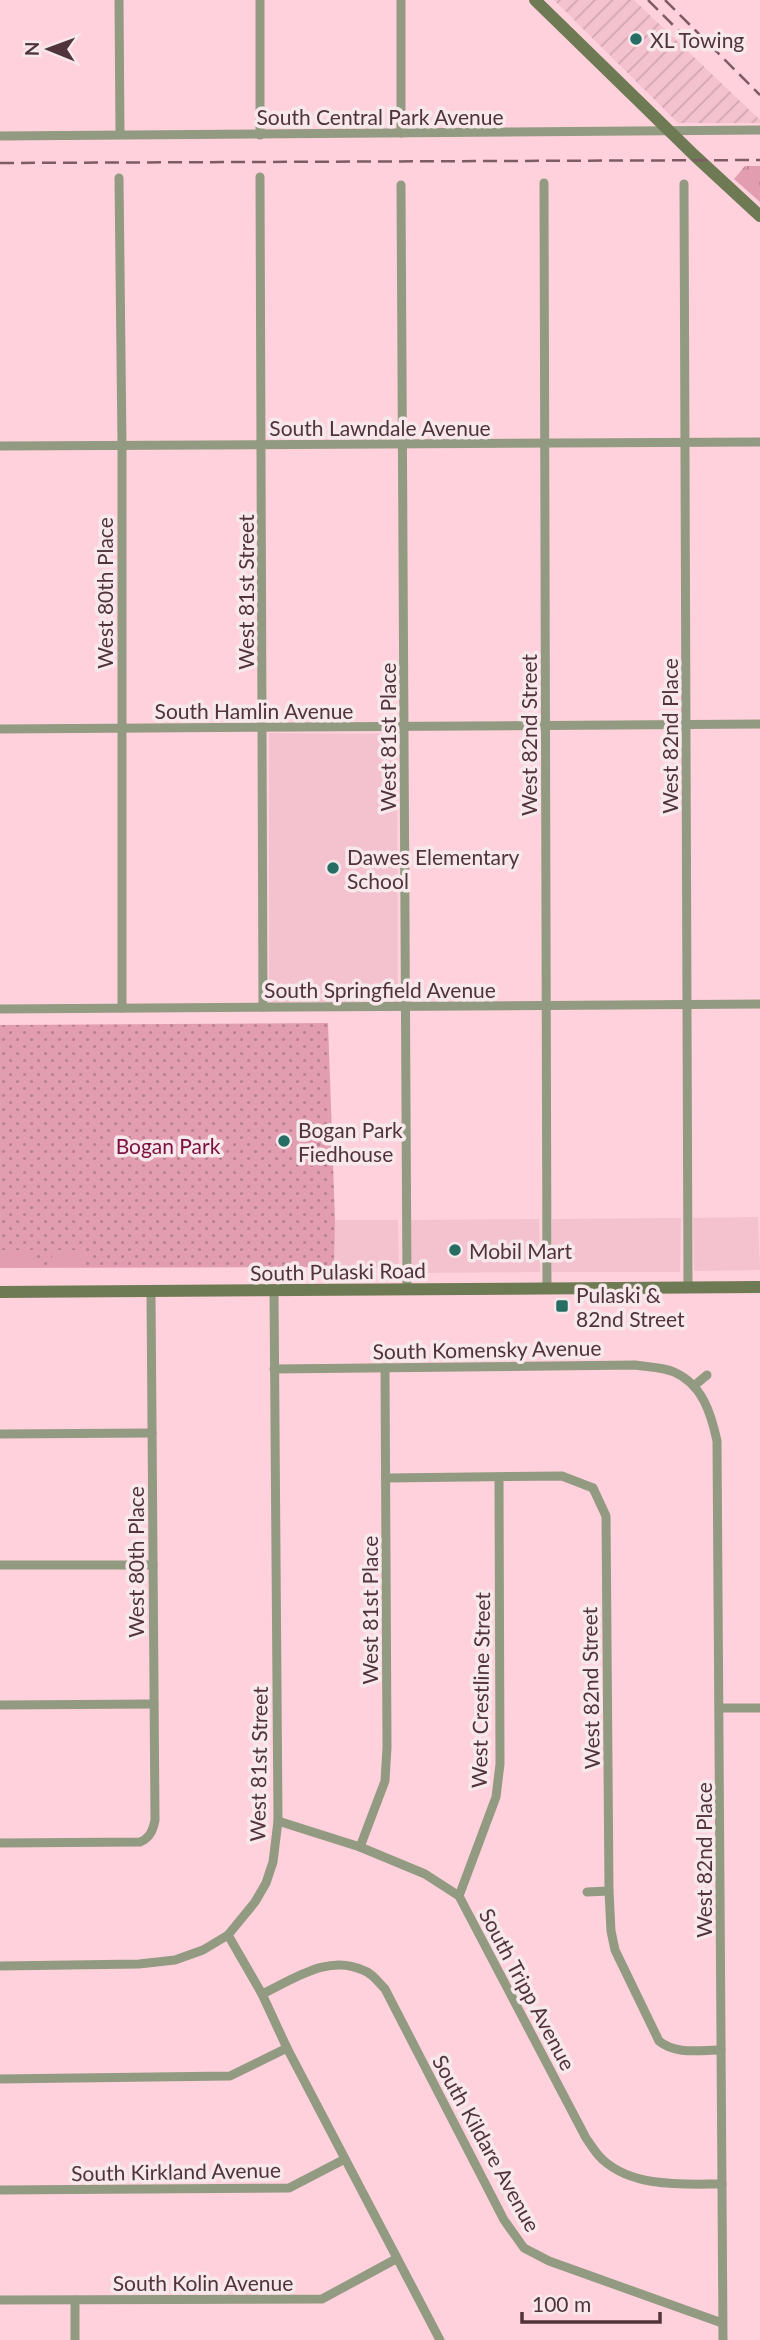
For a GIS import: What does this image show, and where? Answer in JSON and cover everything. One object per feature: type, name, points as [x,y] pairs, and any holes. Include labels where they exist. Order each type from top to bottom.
[{"type":"main road","points":[[535,0],[760,216]]},
{"type":"main road","name":"South Pulaski Road","points":[[0,1292],[760,1287]]},
{"type":"street","points":[[119,0],[120,134]]},
{"type":"street","points":[[260,0],[260,135]]},
{"type":"street","points":[[401,0],[401,133]]},
{"type":"street","name":"South Central Park Avenue","points":[[0,136],[760,130]]},
{"type":"street","name":"West 81st Street","points":[[260,177],[263,1007]]},
{"type":"street","name":"West 80th Place","points":[[119,178],[122,1008]]},
{"type":"street","name":"West 82nd Street","points":[[544,183],[547,1288]]},
{"type":"street","name":"West 82nd Place","points":[[684,184],[688,1287]]},
{"type":"street","name":"West 81st Place","points":[[401,185],[407,1289]]},
{"type":"street","name":"South Lawndale Avenue","points":[[0,446],[760,442]]},
{"type":"street","name":"South Hamlin Avenue","points":[[0,729],[760,724]]},
{"type":"street","name":"South Springfield Avenue","points":[[0,1009],[760,1004]]},
{"type":"street","name":"West 81st Street","points":[[228,1935],[255,1902],[266,1883],[273,1862],[278,1821],[274,1291]]},
{"type":"street","name":"West 80th Place","points":[[0,1843],[140,1842],[146,1840],[153,1831],[151,1292]]},
{"type":"street","name":"South Komensky Avenue","points":[[274,1369],[635,1365],[673,1371],[695,1385]]},
{"type":"street","name":"West 81st Place","points":[[360,1847],[385,1781],[386,1770],[385,1368]]},
{"type":"street","points":[[695,1385],[707,1375]]},
{"type":"street","name":"West 82nd Place","points":[[695,1385],[710,1413],[717,1440],[723,2340]]},
{"type":"street","points":[[0,1434],[152,1433]]},
{"type":"street","name":"West 82nd Street","points":[[499,1477],[562,1476],[597,1484],[606,1516],[609,1891],[615,1950],[659,2041],[667,2048],[680,2051],[721,2050]]},
{"type":"street","points":[[387,1478],[499,1477]]},
{"type":"street","name":"West Crestline Street","points":[[459,1896],[496,1797],[500,1764],[499,1477]]},
{"type":"street","points":[[0,1566],[153,1565]]},
{"type":"street","points":[[0,1704],[153,1704]]},
{"type":"street","points":[[720,1708],[760,1708]]},
{"type":"street","name":"South Tripp Avenue","points":[[278,1821],[360,1847],[425,1874],[459,1896],[586,2138],[602,2159],[631,2175],[670,2185],[722,2185]]},
{"type":"street","points":[[587,1892],[609,1891]]},
{"type":"street","points":[[0,1966],[139,1965],[175,1961],[203,1950],[228,1935],[262,1994],[287,2049],[440,2340]]},
{"type":"street","name":"South Kildare Avenue","points":[[262,1994],[318,1967],[344,1964],[367,1971],[385,1989],[504,2220],[524,2248],[549,2261],[722,2323]]},
{"type":"street","points":[[0,2079],[230,2076],[287,2049]]},
{"type":"street","name":"South Kirkland Avenue","points":[[0,2190],[289,2188],[345,2159]]},
{"type":"street","name":"South Kolin Avenue","points":[[0,2300],[322,2299],[396,2259]]},
{"type":"street","points":[[75,2300],[75,2340]]},
{"type":"shaded area","points":[[554,0],[634,0],[760,120],[760,123],[678,123]]},
{"type":"shaded area","name":"Dawes Elementary School","points":[[269,733],[397,734],[398,1002],[269,1003]]},
{"type":"shaded area","points":[[758,1217],[760,1270],[694,1271],[693,1218]]},
{"type":"shaded area","points":[[681,1218],[680,1272],[552,1272],[552,1219]]},
{"type":"shaded area","points":[[539,1219],[540,1272],[411,1273],[411,1220]]},
{"type":"shaded area","points":[[335,1220],[398,1220],[399,1268],[334,1267]]},
{"type":"green space","points":[[745,166],[760,166],[760,202],[734,179]]},
{"type":"green space","name":"Bogan Park","points":[[328,1023],[335,1220],[334,1267],[0,1268],[0,1025]]},
{"type":"green space","points":[[2,1250],[35,1250],[35,1265],[2,1265]]},
{"type":"green space","points":[[52,1250],[85,1250],[85,1265],[52,1265]]},
{"type":"railway","points":[[648,0],[680,32]]},
{"type":"railway","points":[[665,0],[760,95]]},
{"type":"railway","points":[[0,163],[760,160]]},
{"type":"place","name":"XL Towing","points":[[636,39]]},
{"type":"place","name":"Dawes Elementary School","points":[[333,868]]},
{"type":"place","name":"Bogan Park Fiedhouse","points":[[284,1141]]},
{"type":"place","name":"Mobil Mart","points":[[455,1250]]},
{"type":"place","name":"Pulaski & 82nd Street","points":[[562,1306]]}]
